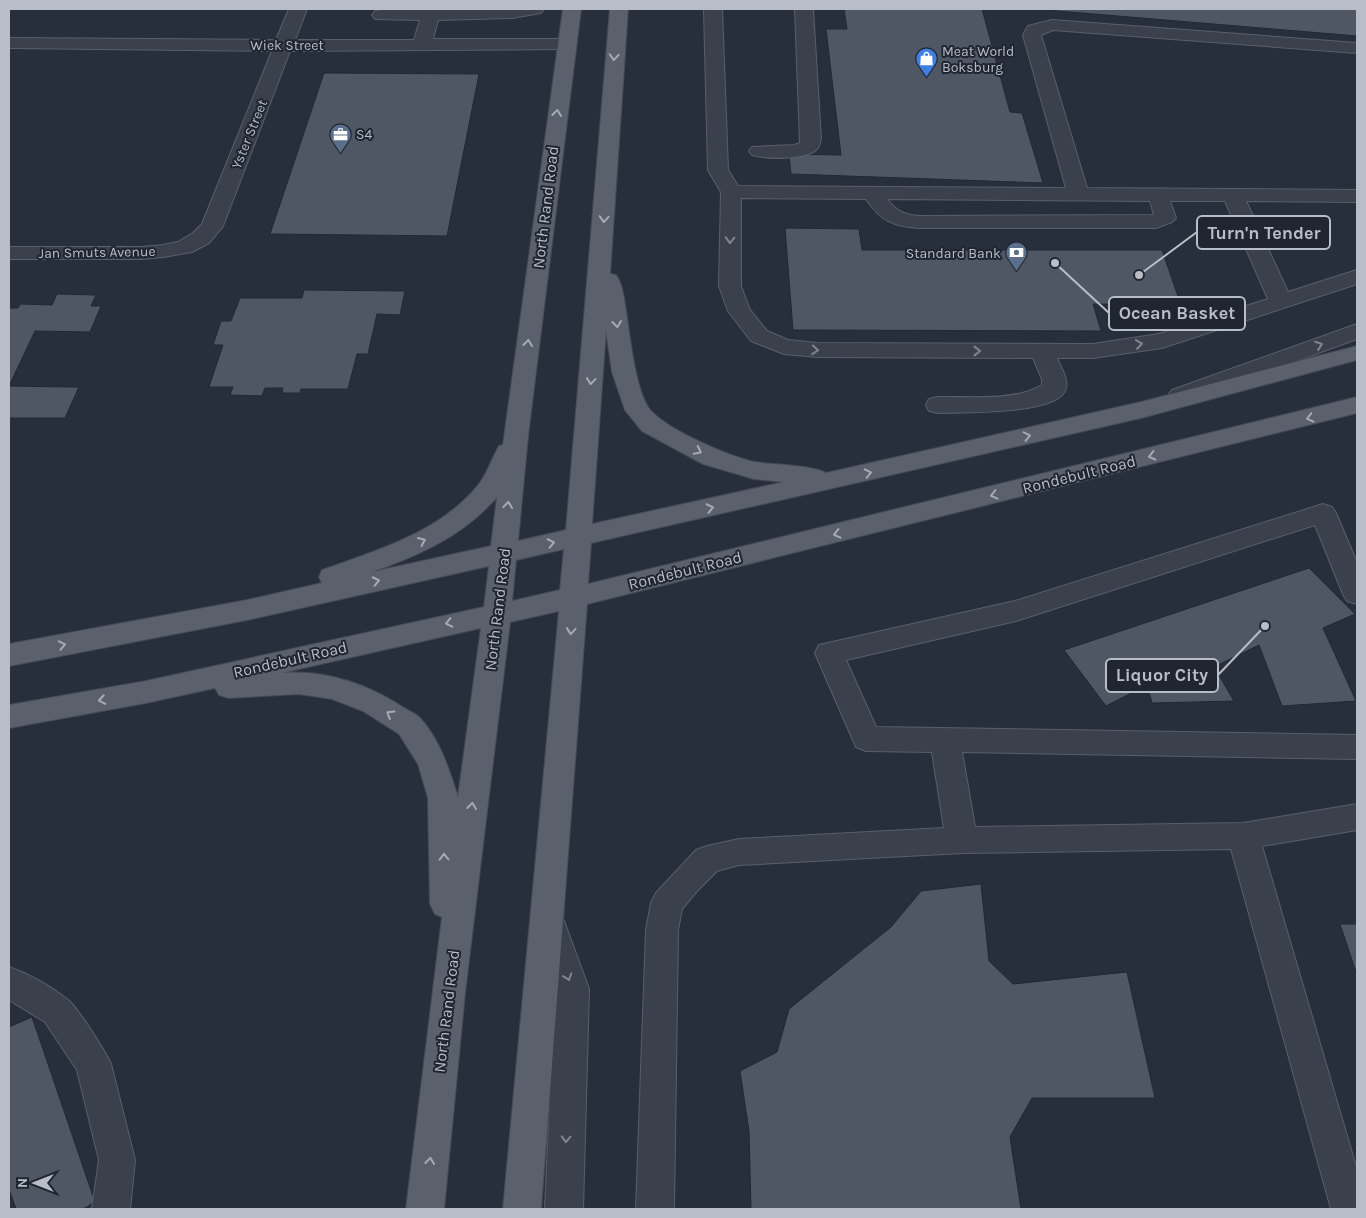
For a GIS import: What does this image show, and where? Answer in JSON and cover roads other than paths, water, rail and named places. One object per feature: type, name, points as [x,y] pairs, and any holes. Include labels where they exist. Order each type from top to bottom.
[{"type":"main road","name":"North Rand Road","points":[[425,1209],[448,993],[497,613],[516,436],[572,9]]},
{"type":"main road","points":[[522,1209],[574,597],[601,260],[616,38],[620,9]]},
{"type":"main road","points":[[601,260],[613,298],[624,372],[638,410],[651,425],[712,458],[754,470],[835,480]]},
{"type":"main road","points":[[9,655],[247,610],[835,480],[1141,410],[1357,353]]},
{"type":"main road","name":"Rondebult Road","points":[[9,716],[146,692],[574,597],[1357,405]]},
{"type":"main road","points":[[247,610],[427,540],[467,512],[489,489],[516,436]]},
{"type":"main road","points":[[146,692],[299,683],[335,688],[373,703],[409,726],[432,761],[443,798],[448,993]]},
{"type":"street","name":"Yster Street","points":[[184,247],[200,238],[212,226],[298,9]]},
{"type":"street","points":[[381,15],[430,15],[486,11],[512,13],[535,9]]},
{"type":"street","points":[[713,9],[718,170],[731,192],[730,286],[739,311],[759,336],[784,347],[817,350],[1093,351],[1162,341],[1357,277]]},
{"type":"street","points":[[759,151],[796,151],[808,146],[811,139],[804,9]]},
{"type":"street","points":[[422,45],[430,15]]},
{"type":"street","points":[[1078,194],[1032,35],[1034,30],[1052,25],[1357,48]]},
{"type":"street","name":"Wiek Street","points":[[9,43],[284,46],[566,44]]},
{"type":"street","points":[[731,192],[1357,196]]},
{"type":"street","points":[[872,192],[881,208],[891,215],[903,221],[919,222],[1156,222],[1165,218],[1158,194]]},
{"type":"street","points":[[1233,194],[1280,302]]},
{"type":"street","name":"Jan Smuts Avenue","points":[[9,252],[142,253],[184,247]]},
{"type":"street","points":[[1141,410],[1357,331]]},
{"type":"street","points":[[938,404],[1010,402],[1035,399],[1046,394],[1054,388],[1054,379],[1042,351]]},
{"type":"street","points":[[1357,594],[1323,512],[1016,611],[829,653],[866,739],[1357,747]]},
{"type":"street","points":[[945,740],[962,840]]},
{"type":"street","points":[[655,1209],[662,930],[667,903],[707,860],[740,852],[962,840],[1242,836],[1357,817]]},
{"type":"street","points":[[1242,836],[1350,1209]]},
{"type":"street","points":[[546,914],[572,989],[564,1209]]},
{"type":"street","points":[[9,982],[57,1010],[93,1064],[117,1160],[112,1209]]},
{"type":"place","name":"Meat World Boksburg","points":[[926,78]]},
{"type":"place","name":"S4","points":[[340,153]]},
{"type":"place","name":"Ocean Basket","points":[[1055,263]]},
{"type":"place","name":"Standard Bank","points":[[1017,272]]},
{"type":"place","name":"Turn'n Tender","points":[[1139,275]]},
{"type":"place","name":"Liquor City","points":[[1265,626]]}]
